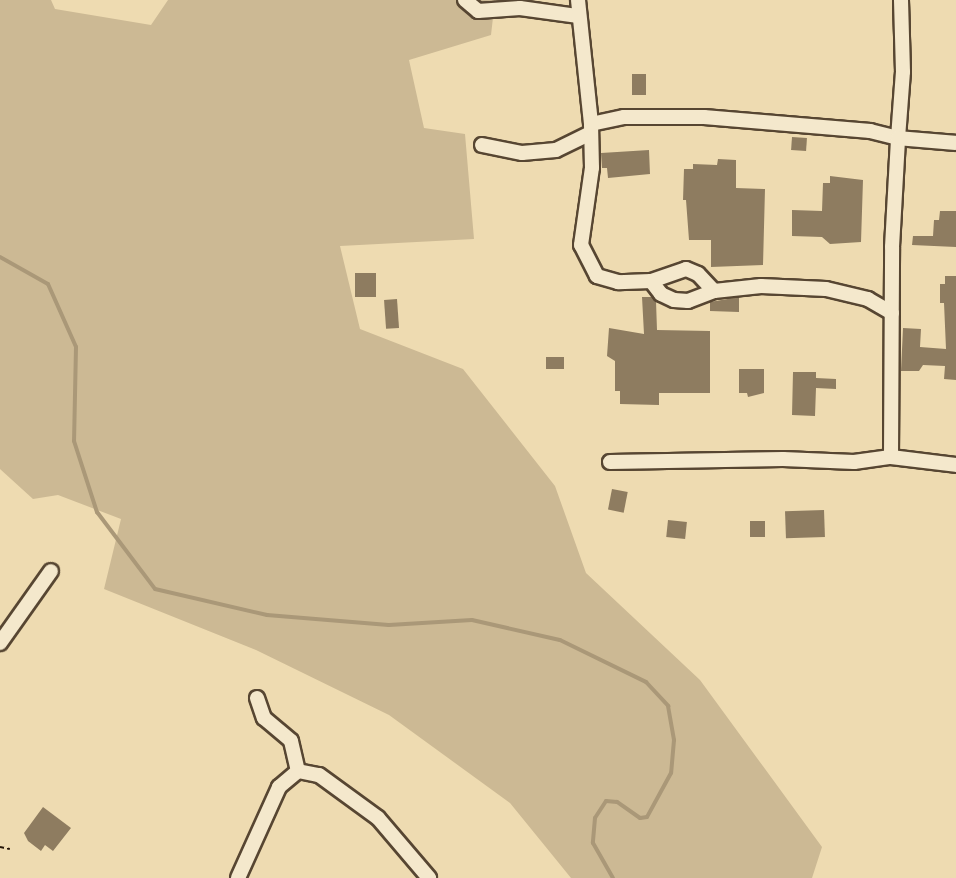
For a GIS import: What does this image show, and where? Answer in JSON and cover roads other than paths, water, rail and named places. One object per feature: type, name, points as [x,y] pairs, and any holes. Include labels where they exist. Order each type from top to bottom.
[{"type":"street","points":[[465,0],[478,11],[520,8],[578,16]]},
{"type":"street","points":[[578,0],[591,129],[592,168],[581,244],[589,267],[597,276],[618,282],[651,281],[686,269],[698,274],[714,291]]},
{"type":"street","points":[[891,457],[892,313],[898,138],[903,72],[901,0]]},
{"type":"street","points":[[482,145],[522,153],[556,150],[591,129],[624,117],[704,117],[870,131],[898,138],[956,143]]},
{"type":"street","points":[[651,281],[661,294],[674,300],[688,301],[714,291],[761,286],[826,289],[868,299],[892,313]]},
{"type":"street","points":[[868,299],[893,293]]},
{"type":"street","points":[[610,462],[783,459],[854,462],[891,457],[956,465]]},
{"type":"street","points":[[0,643],[51,571]]},
{"type":"street","points":[[257,698],[264,718],[291,741],[298,771]]},
{"type":"street","points":[[238,878],[279,787],[298,771]]},
{"type":"street","points":[[298,771],[320,775],[371,811],[429,878]]},
{"type":"waterway","points":[[0,257],[48,284],[76,347],[74,441],[97,512],[155,589],[267,615],[389,625],[472,620],[560,640],[646,682],[668,706],[674,740],[671,773],[647,817],[640,818],[617,802],[606,801],[595,818],[593,843],[613,878]]}]
